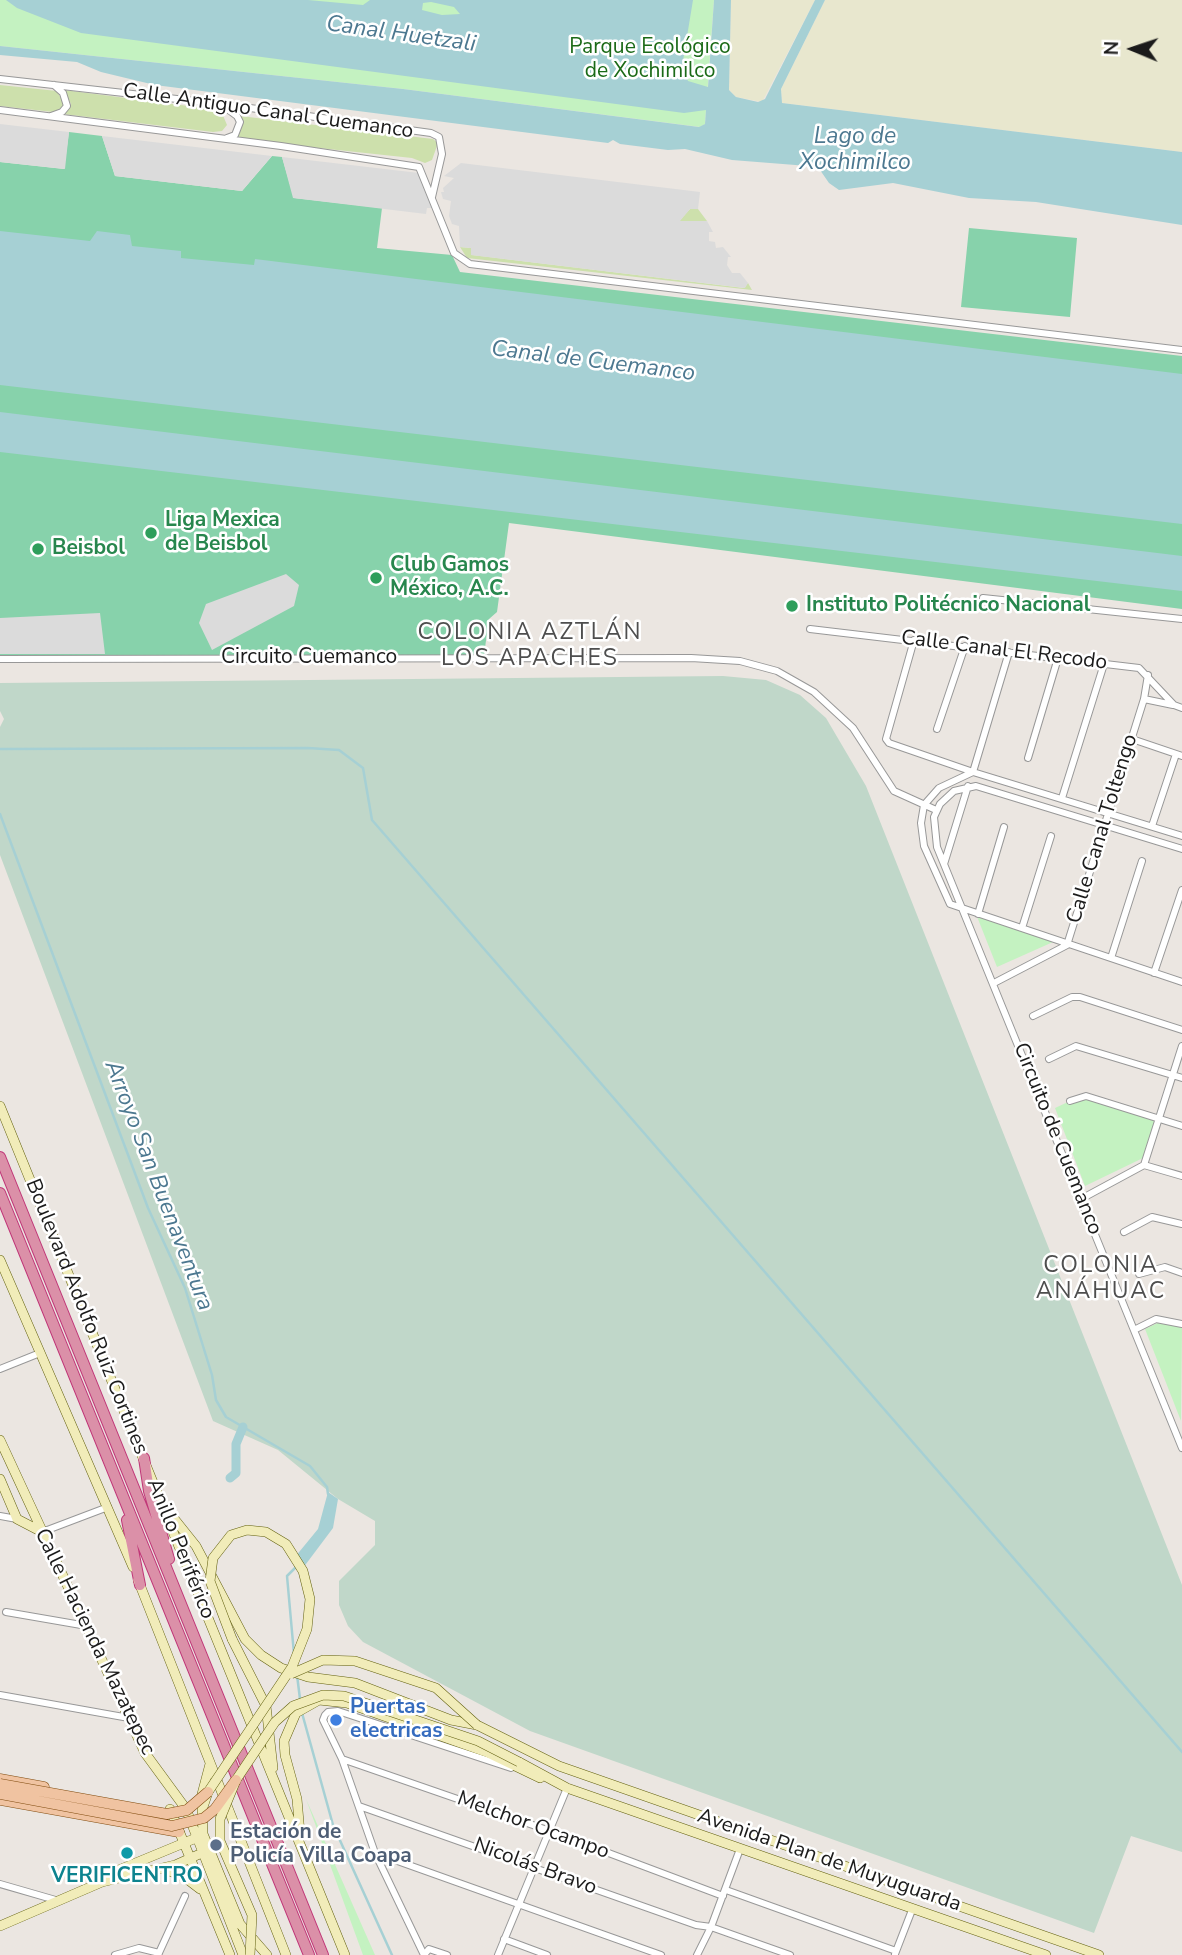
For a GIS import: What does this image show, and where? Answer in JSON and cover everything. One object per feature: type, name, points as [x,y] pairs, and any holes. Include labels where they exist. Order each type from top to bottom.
[{"type":"highway","name":"Anillo Periférico","points":[[0,1157],[323,1955]]},
{"type":"highway","name":"Anillo Periférico","points":[[0,1193],[309,1955]]},
{"type":"highway","points":[[144,1458],[149,1491],[165,1543],[174,1586]]},
{"type":"highway","points":[[121,1494],[140,1585]]},
{"type":"main road","name":"Boulevard Adolfo Ruiz Cortines","points":[[0,1106],[345,1955]]},
{"type":"main road","points":[[0,1260],[109,1506],[286,1955]]},
{"type":"main road","name":"Calle Hacienda Mazatepec","points":[[0,1440],[145,1752],[186,1809],[243,1955]]},
{"type":"main road","name":"Calle Hacienda Mazatepec","points":[[0,1479],[17,1519]]},
{"type":"main road","points":[[164,1506],[196,1546],[234,1623],[254,1650],[274,1665],[295,1674],[355,1683],[451,1720],[477,1725]]},
{"type":"main road","points":[[17,1519],[42,1532]]},
{"type":"main road","points":[[0,1782],[167,1814],[187,1810],[208,1792],[282,1682],[304,1639],[310,1599],[298,1561],[286,1544],[267,1532],[236,1532],[223,1542],[213,1558],[210,1581],[232,1639],[266,1706],[274,1777]]},
{"type":"main road","points":[[282,1682],[294,1671],[314,1662],[349,1659],[436,1688],[477,1725]]},
{"type":"main road","points":[[0,1794],[172,1826],[204,1818],[215,1810],[283,1714],[304,1700],[323,1695],[344,1696],[478,1741],[518,1766]]},
{"type":"main road","points":[[301,1845],[296,1791],[285,1755],[285,1734],[296,1713],[314,1702],[347,1703],[518,1766]]},
{"type":"main road","name":"Avenida Plan de Muyuguarda","points":[[477,1725],[559,1766],[1099,1955]]},
{"type":"main road","points":[[0,1782],[170,1810],[186,1809],[200,1800],[211,1764]]},
{"type":"main road","name":"Avenida Plan de Muyuguarda","points":[[518,1766],[567,1788],[1046,1955]]},
{"type":"main road","points":[[236,1780],[221,1814],[218,1829],[252,1915],[250,1955]]},
{"type":"main road","points":[[208,1792],[202,1810],[204,1834],[244,1930],[267,1955]]},
{"type":"main road","points":[[0,1800],[179,1832]]},
{"type":"main road","points":[[140,1826],[151,1816],[148,1806]]},
{"type":"main road","points":[[179,1832],[186,1809]]},
{"type":"main road","points":[[170,1810],[230,1955]]},
{"type":"main road","points":[[102,1882],[109,1874],[196,1838]]},
{"type":"main road","points":[[0,1926],[102,1882],[159,1868],[202,1853]]},
{"type":"main road","points":[[159,1868],[183,1876],[202,1891]]},
{"type":"street","name":"Calle Antiguo Canal Cuemanco","points":[[0,79],[221,104],[431,134],[439,137],[442,154],[432,197]]},
{"type":"street","points":[[49,116],[62,112],[67,106],[63,93],[51,84]]},
{"type":"street","points":[[221,104],[237,116],[240,122],[235,135],[225,139]]},
{"type":"street","name":"Calle Antiguo Canal Cuemanco","points":[[0,110],[419,167],[432,197]]},
{"type":"street","points":[[432,197],[454,253],[470,264],[1182,350]]},
{"type":"street","points":[[983,598],[1182,619]]},
{"type":"street","name":"Calle Canal El Recodo","points":[[810,629],[1139,668],[1148,675]]},
{"type":"street","points":[[914,640],[886,739],[889,743],[973,772],[1182,836]]},
{"type":"street","points":[[937,729],[965,646]]},
{"type":"street","points":[[973,772],[1009,652]]},
{"type":"street","name":"Circuito Cuemanco","points":[[0,659],[691,658],[740,661],[777,671],[814,692],[853,729],[889,786],[936,810]]},
{"type":"street","points":[[1028,758],[1058,658]]},
{"type":"street","points":[[1062,798],[1104,664]]},
{"type":"street","points":[[1148,675],[1174,705]]},
{"type":"street","name":"Calle Canal Toltengo","points":[[994,983],[1067,944],[1132,739],[1148,675]]},
{"type":"street","points":[[1144,699],[1182,708]]},
{"type":"street","points":[[1132,739],[1179,755],[1152,827]]},
{"type":"street","points":[[924,805],[947,782],[973,772]]},
{"type":"street","points":[[936,810],[954,792],[968,786],[989,788],[1182,849]]},
{"type":"street","points":[[944,864],[968,786]]},
{"type":"street","name":"Circuito de Cuemanco","points":[[924,805],[921,823],[924,846],[946,901],[962,909]]},
{"type":"street","name":"Circuito de Cuemanco","points":[[936,810],[933,832],[944,864],[1179,1434],[1182,1448]]},
{"type":"street","points":[[978,914],[1004,827]]},
{"type":"street","points":[[1022,928],[1051,836]]},
{"type":"street","points":[[1111,958],[1142,861]]},
{"type":"street","points":[[1154,972],[1182,890]]},
{"type":"street","points":[[962,909],[1182,982]]},
{"type":"street","points":[[1033,1016],[1072,997],[1080,997],[1182,1030]]},
{"type":"street","points":[[1049,1059],[1076,1046],[1182,1078]]},
{"type":"street","points":[[1081,1199],[1144,1165],[1182,1046]]},
{"type":"street","points":[[1070,1101],[1086,1096],[1182,1126]]},
{"type":"street","points":[[1144,1165],[1182,1176]]},
{"type":"street","points":[[1124,1232],[1152,1217],[1182,1224]]},
{"type":"street","points":[[1139,1274],[1165,1267],[1182,1273]]},
{"type":"street","points":[[1136,1329],[1156,1319],[1182,1324]]},
{"type":"street","points":[[0,1368],[40,1353]]},
{"type":"street","points":[[42,1532],[109,1506]]},
{"type":"street","points":[[0,1516],[17,1519]]},
{"type":"street","points":[[6,1612],[87,1626]]},
{"type":"street","points":[[0,1695],[131,1718]]},
{"type":"street","points":[[447,1955],[429,1949],[424,1955],[375,1853],[342,1759],[323,1720],[328,1712],[338,1711],[518,1766]]},
{"type":"street","name":"Melchor Ocampo","points":[[342,1759],[895,1953]]},
{"type":"street","points":[[498,1955],[567,1788]]},
{"type":"street","name":"Nicolás Bravo","points":[[359,1806],[696,1925],[711,1927],[790,1955]]},
{"type":"street","points":[[697,1955],[725,1893],[740,1849]]},
{"type":"street","points":[[375,1853],[508,1902],[520,1902],[661,1955]]},
{"type":"street","points":[[0,1884],[59,1901]]},
{"type":"street","points":[[115,1955],[139,1948],[158,1954],[185,1896]]},
{"type":"street","points":[[895,1953],[912,1910]]},
{"type":"street","points":[[505,1939],[547,1955]]},
{"type":"green space","name":"Parque Ecológico de Xochimilco","points":[[0,0],[714,0],[705,124],[700,127],[403,89],[0,46]]},
{"type":"green space","points":[[731,0],[815,0],[762,102],[736,97],[729,90]]},
{"type":"green space","points":[[825,0],[1182,0],[1182,152],[782,103],[781,89]]},
{"type":"green space","points":[[0,85],[57,91],[64,104],[61,110],[53,112],[0,106]]},
{"type":"green space","points":[[64,90],[204,108],[222,113],[227,125],[222,131],[213,132],[63,114],[71,104]]},
{"type":"green space","points":[[240,116],[433,139],[438,143],[432,160],[425,163],[412,158],[235,139],[240,130]]},
{"type":"green space","points":[[69,132],[102,136],[115,176],[242,191],[272,156],[282,157],[294,198],[382,208],[377,248],[452,255],[460,272],[1182,356],[1182,609],[509,523],[497,612],[489,619],[484,655],[178,659],[0,656],[0,162],[64,169]]},
{"type":"green space","points":[[690,209],[698,209],[707,221],[679,221]]},
{"type":"green space","points":[[969,228],[1077,238],[1070,317],[961,307]]},
{"type":"green space","points":[[460,247],[471,248],[472,255],[744,288],[748,283],[752,290],[467,258]]},
{"type":"green space","points":[[723,676],[766,680],[800,695],[826,718],[866,786],[1182,1585],[1182,1852],[1131,1836],[1094,1933],[530,1731],[363,1642],[348,1626],[339,1605],[339,1581],[375,1545],[375,1521],[338,1499],[278,1450],[213,1421],[0,855],[0,727],[4,719],[0,711],[0,683]]},
{"type":"green space","points":[[974,909],[1062,938],[997,967]]},
{"type":"green space","points":[[1083,1095],[1155,1120],[1143,1158],[1085,1186],[1055,1108]]},
{"type":"green space","points":[[1162,1321],[1182,1328],[1181,1421],[1145,1329]]},
{"type":"green space","points":[[306,1799],[375,1955],[363,1955]]},
{"type":"shaded area","points":[[0,124],[69,132],[65,169],[0,162]]},
{"type":"shaded area","points":[[102,136],[272,156],[242,191],[115,176]]},
{"type":"shaded area","points":[[282,157],[419,173],[433,208],[427,208],[426,214],[293,198]]},
{"type":"shaded area","points":[[461,163],[700,192],[698,209],[690,209],[680,221],[707,221],[713,232],[709,232],[709,241],[715,242],[716,248],[723,247],[731,257],[728,257],[727,265],[732,273],[740,273],[748,283],[745,288],[471,255],[471,248],[460,247],[459,226],[452,224],[449,216],[451,201],[443,199],[441,192],[444,192],[443,188],[454,178],[444,176]]},
{"type":"shaded area","points":[[286,574],[299,585],[294,606],[212,650],[199,623],[206,604]]},
{"type":"shaded area","points":[[100,613],[105,654],[0,654],[0,618]]},
{"type":"water","points":[[6,0],[308,0],[363,5],[370,0],[693,0],[682,67],[688,81],[708,87],[714,0],[731,0],[729,90],[736,97],[758,102],[765,99],[815,0],[825,0],[781,89],[782,103],[1182,152],[1182,225],[1036,202],[969,198],[893,183],[839,190],[829,183],[820,170],[808,166],[732,160],[685,149],[668,150],[620,144],[613,140],[608,143],[155,85],[101,72],[77,62],[0,55],[0,46],[403,89],[699,127],[705,124],[706,110],[684,113],[81,33],[17,8]],"holes":[[[431,2],[454,7],[460,14],[442,15],[422,10],[423,3]]]},
{"type":"water","name":"Canal de Cuemanco","points":[[0,231],[90,241],[97,231],[130,235],[132,246],[181,251],[181,258],[254,265],[255,259],[1182,374],[1182,524],[0,385]]},
{"type":"water","points":[[0,412],[1182,556],[1182,591],[0,452]]},
{"type":"water","points":[[328,1492],[338,1499],[333,1528],[303,1568],[295,1557],[318,1529]]},
{"type":"waterway","points":[[0,749],[308,748],[339,750],[363,768],[372,820],[1182,1752]]},
{"type":"waterway","name":"Arroyo San Buenaventura","points":[[0,814],[148,1208],[185,1288],[212,1375],[216,1400],[226,1417],[310,1466],[327,1487],[328,1494]]},
{"type":"waterway","points":[[230,1478],[236,1473],[236,1444],[243,1427]]},
{"type":"waterway","name":"Arroyo San Buenaventura","points":[[294,1654],[287,1576],[296,1567]]},
{"type":"waterway","name":"Arroyo San Buenaventura","points":[[297,1675],[300,1699]]},
{"type":"waterway","name":"Arroyo San Buenaventura","points":[[302,1713],[333,1825],[392,1955]]},
{"type":"place","name":"Liga Mexica de Beisbol","points":[[151,533]]},
{"type":"place","name":"Beisbol","points":[[38,549]]},
{"type":"place","name":"Club Gamos México, A.C.","points":[[376,578]]},
{"type":"place","name":"Instituto Politécnico Nacional","points":[[792,606]]},
{"type":"place","name":"Puertas electricas","points":[[336,1720]]},
{"type":"place","name":"Estación de Policía Villa Coapa","points":[[216,1845]]},
{"type":"place","name":"VERIFICENTRO","points":[[127,1853]]},
{"type":"district","name":"COLONIA AZTLÁN LOS APACHES","points":[[530,646]]},
{"type":"district","name":"COLONIA ANÁHUAC","points":[[1101,1279]]},
{"type":"water label","name":"Canal Huetzali","points":[[401,35]]},
{"type":"water label","name":"Lago de Xochimilco","points":[[855,150]]}]
